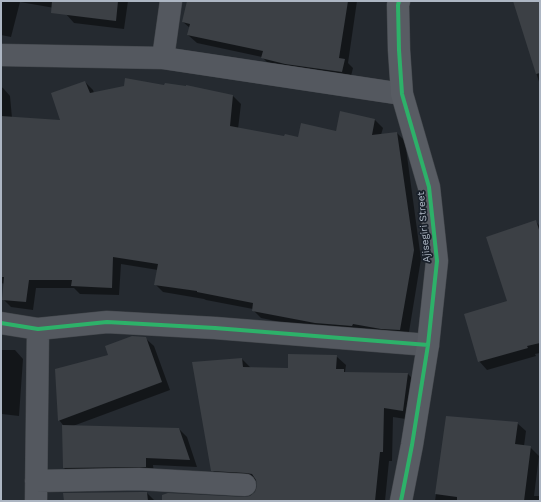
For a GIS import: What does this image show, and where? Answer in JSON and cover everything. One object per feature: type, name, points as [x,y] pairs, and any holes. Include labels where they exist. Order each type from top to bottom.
[{"type":"street","points":[[164,58],[171,1]]},
{"type":"street","name":"Ajisegiri Street","points":[[399,1],[399,50],[402,94],[429,188],[437,261],[428,345],[412,445],[401,501]]},
{"type":"street","points":[[1,55],[164,58],[402,94]]},
{"type":"street","points":[[1,323],[38,329],[107,322],[215,328],[428,345]]},
{"type":"street","points":[[38,329],[36,491],[139,479],[245,485]]},
{"type":"building","points":[[52,1],[118,1],[116,21],[51,13]]},
{"type":"building","points":[[187,1],[348,1],[339,58],[345,59],[342,72],[285,64],[261,58],[263,51],[187,35],[190,24],[182,22]]},
{"type":"building","points":[[513,1],[540,1],[540,73],[536,74]]},
{"type":"building","points":[[125,78],[164,85],[165,83],[186,85],[233,95],[230,126],[284,136],[285,134],[298,137],[301,123],[336,131],[340,111],[375,119],[372,135],[397,132],[414,250],[400,330],[381,329],[353,324],[352,326],[315,323],[252,311],[253,303],[197,291],[154,285],[158,264],[113,257],[112,288],[71,286],[72,280],[29,280],[26,302],[2,300],[4,277],[1,277],[1,116],[60,120],[51,93],[85,81],[90,93],[124,86]]},
{"type":"building","points":[[536,220],[540,233],[540,343],[527,346],[528,348],[478,362],[464,314],[507,301],[486,237]]},
{"type":"building","points":[[132,336],[146,337],[162,382],[58,421],[55,369],[108,355],[105,346]]},
{"type":"building","points":[[288,354],[337,355],[336,369],[344,369],[344,372],[408,373],[403,411],[384,408],[383,452],[380,452],[375,501],[162,501],[162,495],[168,493],[245,497],[250,496],[255,492],[257,486],[256,480],[252,474],[211,471],[192,362],[242,358],[243,367],[288,368]]},
{"type":"building","points":[[446,416],[518,422],[515,444],[531,446],[524,501],[457,501],[457,497],[435,494]]},
{"type":"building","points":[[62,425],[179,428],[190,460],[146,458],[146,467],[63,468]]},
{"type":"building","points":[[147,492],[148,501],[64,501],[63,493]]},
{"type":"cycle path","points":[[399,1],[399,50],[402,94],[429,187],[437,261],[428,345],[412,445],[401,501]]},
{"type":"cycle path","points":[[1,323],[38,329],[107,322],[215,328],[428,345]]}]
